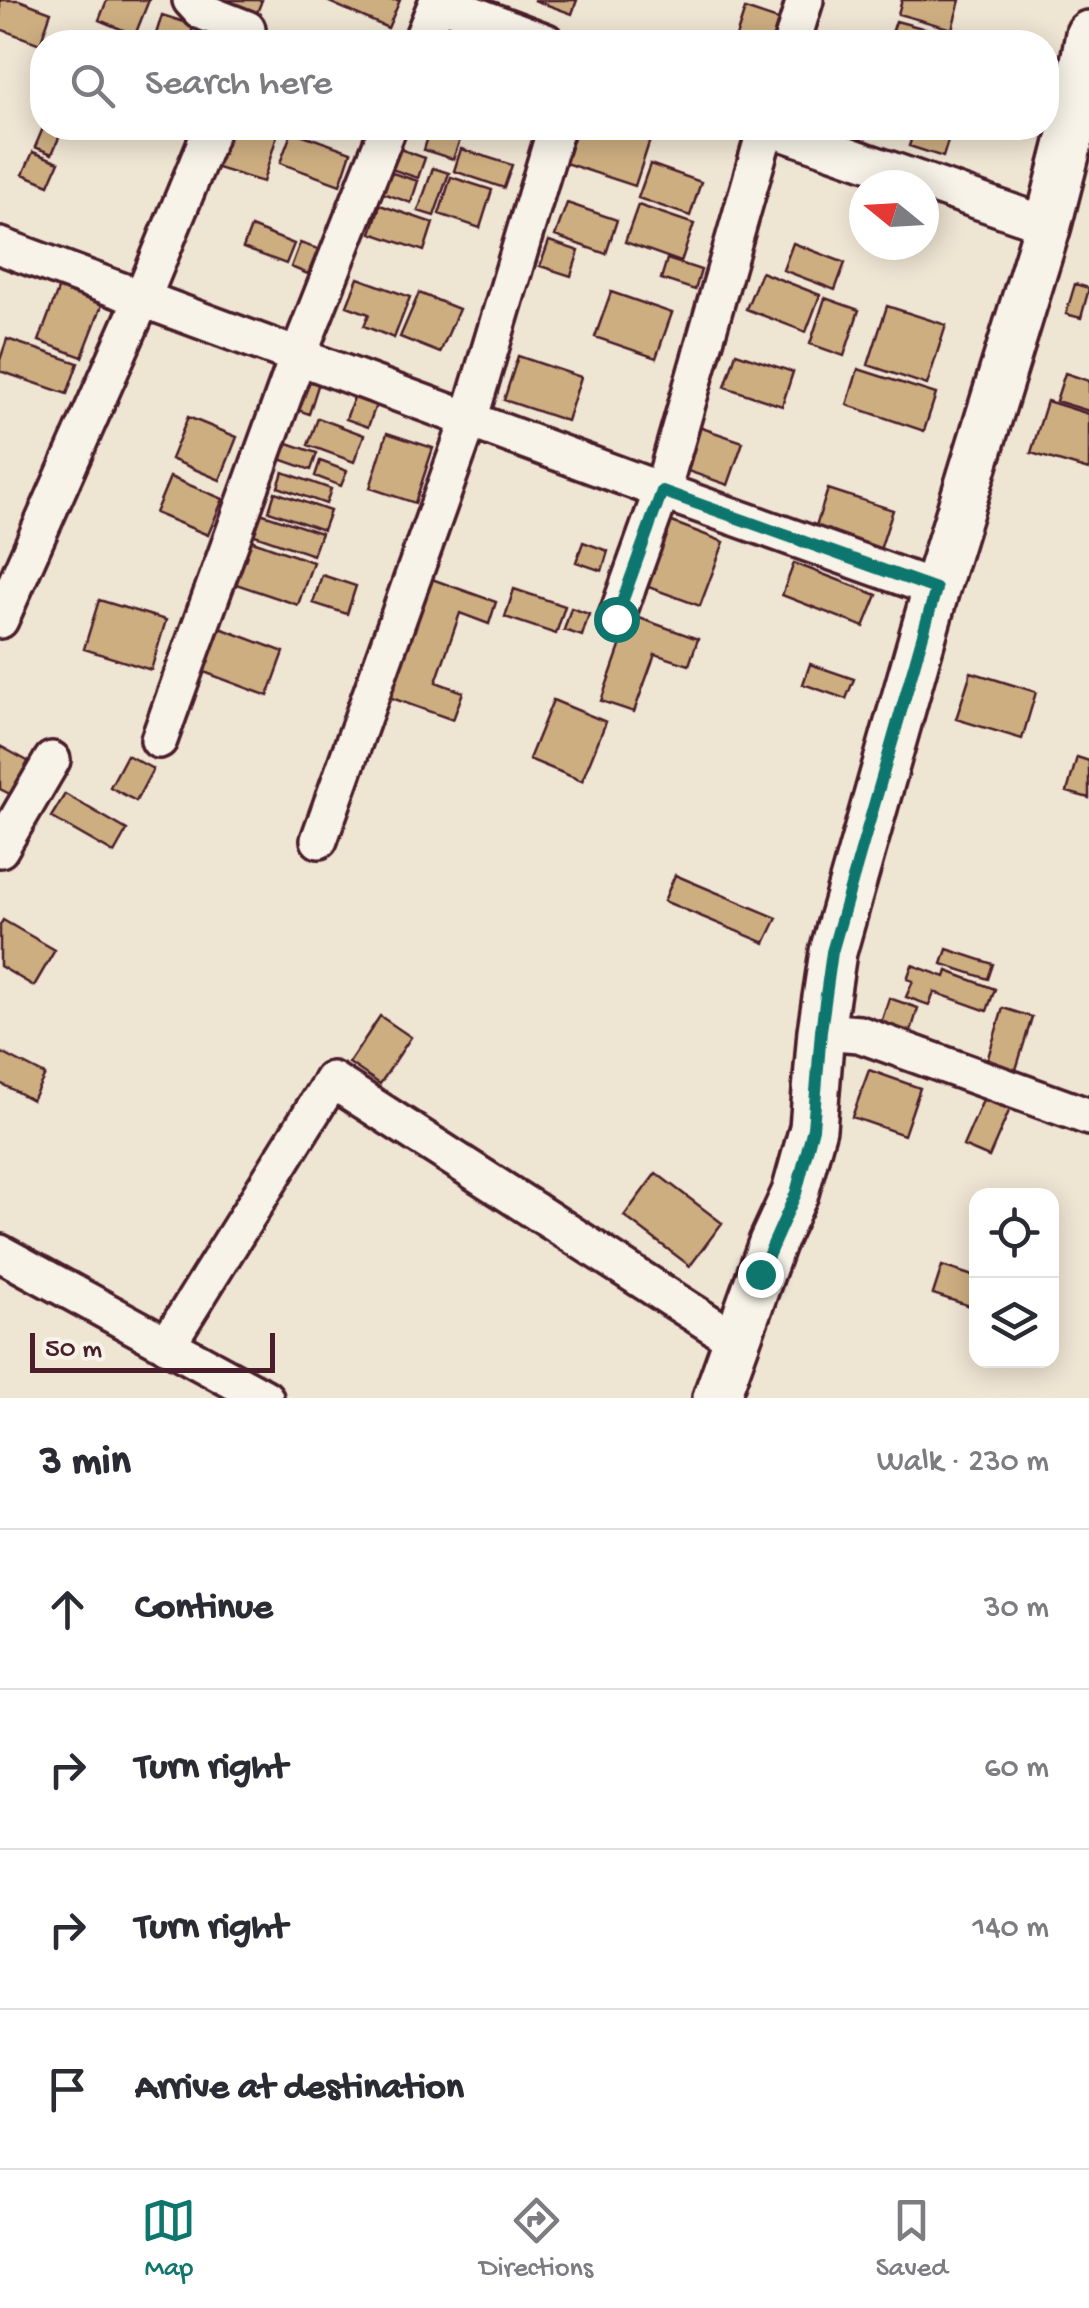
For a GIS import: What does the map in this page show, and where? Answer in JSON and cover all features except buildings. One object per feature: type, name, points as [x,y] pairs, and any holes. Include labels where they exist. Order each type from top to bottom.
[{"type":"main road","points":[[716,1398],[772,1244],[796,1193],[813,1128],[832,952],[936,589],[1048,225],[1080,142],[1089,34]]},
{"type":"street","points":[[191,0],[201,11],[247,30]]},
{"type":"street","points":[[796,30],[805,0]]},
{"type":"street","points":[[426,30],[438,1],[514,30]]},
{"type":"street","points":[[0,620],[207,140]]},
{"type":"street","points":[[159,740],[298,356],[383,140]]},
{"type":"street","points":[[319,840],[469,420],[552,140]]},
{"type":"street","points":[[616,619],[662,491],[764,140]]},
{"type":"street","points":[[803,140],[1048,225]]},
{"type":"street","points":[[0,246],[936,589]]},
{"type":"street","points":[[0,849],[52,760]]},
{"type":"street","points":[[821,1031],[859,1034],[1089,1117]]},
{"type":"street","points":[[167,1345],[332,1080],[736,1341]]},
{"type":"street","points":[[0,1252],[265,1398]]},
{"type":"route","points":[[616,619],[662,491],[936,589],[832,952],[813,1128],[796,1193],[760,1274]]}]
